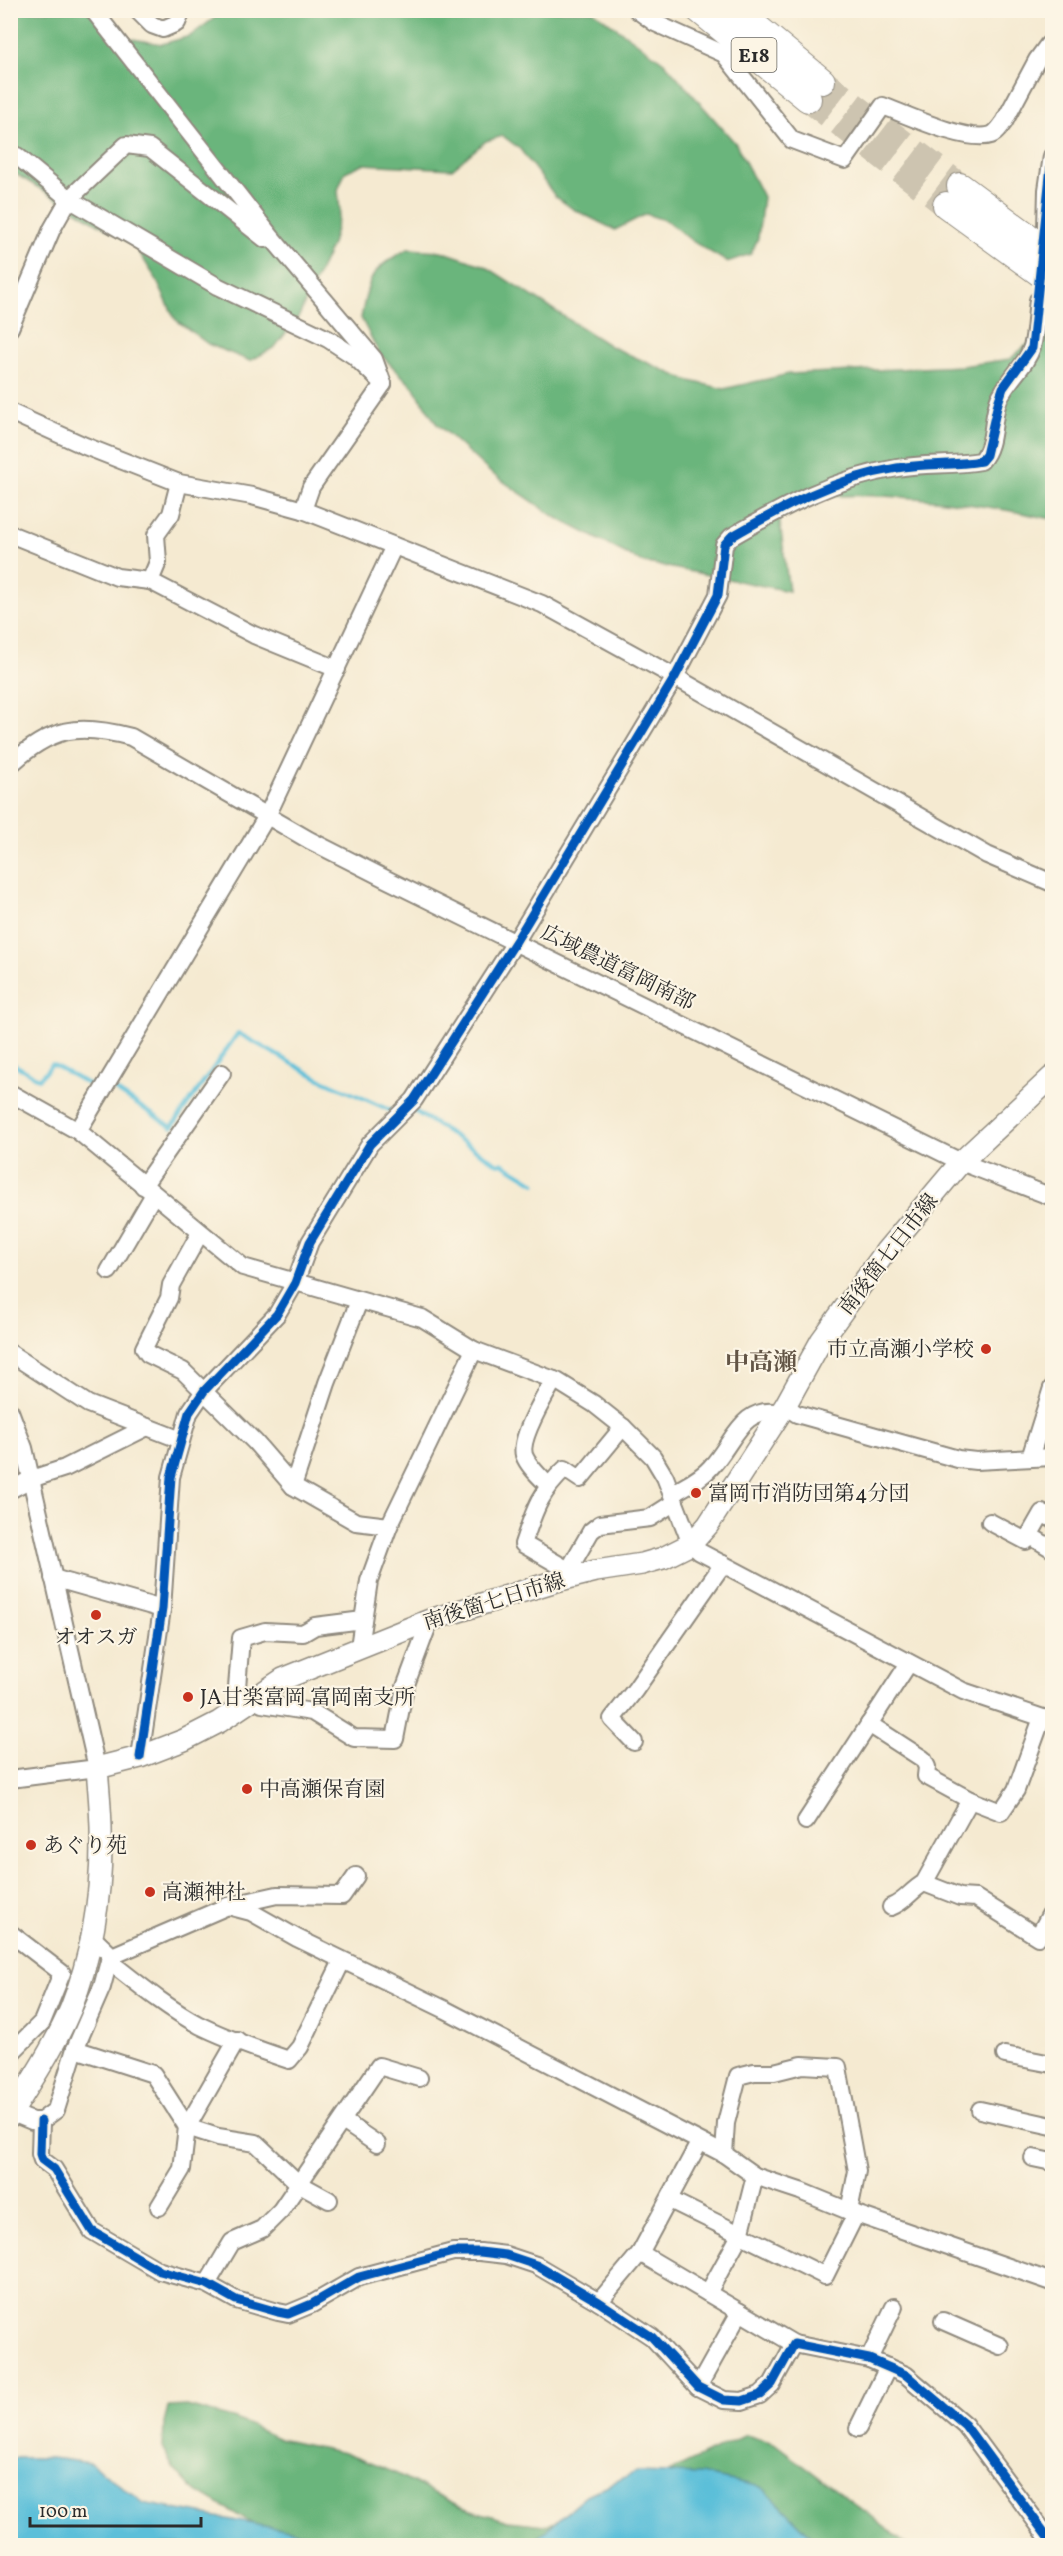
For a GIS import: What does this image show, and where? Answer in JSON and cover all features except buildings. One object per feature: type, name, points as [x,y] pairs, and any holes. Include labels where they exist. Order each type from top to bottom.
[{"type":"highway","name":"E18","points":[[699,10],[815,90],[736,10]]},
{"type":"highway","points":[[1045,291],[953,195],[1053,254]]},
{"type":"main road","name":"南後箇七日市線","points":[[97,1768],[140,1757],[184,1740],[219,1722],[283,1679],[430,1620],[566,1575],[642,1564],[663,1558],[691,1544],[708,1525],[783,1410],[821,1341],[870,1272],[962,1162],[1053,1077]]},
{"type":"main road","points":[[11,2113],[55,2042],[71,2007],[92,1937],[101,1846],[97,1768]]},
{"type":"street","points":[[93,10],[272,237],[374,359],[383,384]]},
{"type":"street","points":[[137,10],[152,25],[163,29],[177,23],[182,10]]},
{"type":"street","points":[[637,10],[655,23],[724,54],[792,140],[845,160],[883,106],[963,135],[990,136],[998,132],[1037,60],[1048,45],[1053,45]]},
{"type":"street","points":[[10,328],[52,229],[69,199],[118,150],[126,145],[150,148],[263,239],[272,237]]},
{"type":"street","points":[[10,154],[69,199],[217,286],[328,339],[354,356],[383,384]]},
{"type":"street","points":[[1049,220],[1047,190],[1053,156]]},
{"type":"street","points":[[140,1757],[162,1609],[171,1477],[189,1413],[204,1391],[277,1314],[295,1283],[310,1242],[370,1144],[414,1100],[516,941],[675,677],[718,595],[724,545],[731,537],[827,486],[869,473],[900,467],[981,461],[990,445],[1003,388],[1032,348],[1045,291]]},
{"type":"street","points":[[303,510],[311,487],[383,384]]},
{"type":"street","points":[[10,412],[85,446],[179,483],[252,496],[303,510],[543,604],[987,855],[1053,883]]},
{"type":"street","points":[[150,581],[158,562],[156,535],[171,514],[179,483]]},
{"type":"street","points":[[10,534],[117,577],[150,581],[254,635],[337,669]]},
{"type":"street","points":[[78,1131],[267,816],[394,546]]},
{"type":"street","name":"広域農道富岡南部","points":[[10,765],[34,744],[66,730],[102,729],[131,737],[267,816],[384,878],[962,1162],[1053,1197]]},
{"type":"street","points":[[109,1271],[149,1190],[222,1073]]},
{"type":"street","points":[[10,1093],[78,1131],[243,1267],[423,1318],[474,1350],[554,1380],[594,1404],[623,1427],[653,1457],[674,1498],[691,1544],[723,1564],[963,1691],[1047,1719],[1016,1790],[1001,1812],[970,1800],[926,1776],[927,1767],[923,1759],[869,1724]]},
{"type":"street","points":[[200,1233],[171,1285],[169,1298],[144,1348],[148,1354],[183,1371],[255,1442],[293,1486],[356,1522],[389,1526]]},
{"type":"street","points":[[293,1486],[327,1383],[358,1301]]},
{"type":"street","points":[[359,1647],[369,1581],[389,1526],[474,1350]]},
{"type":"street","points":[[10,1353],[88,1404],[180,1440]]},
{"type":"street","points":[[548,1485],[524,1455],[524,1444],[554,1380]]},
{"type":"street","points":[[1030,1458],[1053,1388]]},
{"type":"street","points":[[623,1427],[580,1479],[565,1469],[548,1485],[533,1512],[523,1544],[566,1575],[591,1531],[600,1524],[650,1518],[711,1467],[749,1417],[758,1412],[783,1410],[958,1459],[976,1461],[1053,1457]]},
{"type":"street","points":[[10,1412],[24,1448],[97,1768],[10,1779]]},
{"type":"street","points":[[10,1490],[31,1479],[65,1468],[147,1427]]},
{"type":"street","points":[[990,1521],[1026,1541],[1042,1513],[1053,1519]]},
{"type":"street","points":[[1029,1535],[1053,1549]]},
{"type":"street","points":[[634,1742],[612,1719],[635,1690],[723,1564]]},
{"type":"street","points":[[53,1578],[162,1609]]},
{"type":"street","points":[[235,1712],[241,1638],[265,1631],[303,1633],[315,1626],[363,1620]]},
{"type":"street","points":[[253,1699],[262,1704],[312,1712],[354,1738],[396,1739],[405,1687],[430,1620]]},
{"type":"street","points":[[806,1821],[909,1663]]},
{"type":"street","points":[[891,1907],[901,1904],[915,1888],[924,1883],[970,1800]]},
{"type":"street","points":[[11,2113],[32,2121],[41,2121],[56,2110],[75,2049],[102,1987],[110,1959],[228,1906],[277,1895],[342,1896],[356,1876]]},
{"type":"street","points":[[924,1883],[960,1897],[976,1898],[1038,1937],[1053,1911]]},
{"type":"street","points":[[228,1906],[251,1912],[342,1961],[446,2010],[724,2154],[754,2176],[1053,2282]]},
{"type":"street","points":[[10,1934],[62,1973],[42,2022],[10,2054]]},
{"type":"street","points":[[92,1937],[110,1959],[199,2025],[289,2060],[300,2047],[342,1961]]},
{"type":"street","points":[[159,2207],[182,2169],[187,2127],[237,2040]]},
{"type":"street","points":[[75,2049],[153,2074],[187,2127],[218,2137],[256,2143],[298,2183],[329,2200]]},
{"type":"street","points":[[1005,2055],[1053,2064]]},
{"type":"street","points":[[670,2200],[825,2276],[852,2212],[857,2171],[838,2067],[802,2065],[774,2072],[754,2072],[738,2076],[726,2123],[724,2154]]},
{"type":"street","points":[[207,2284],[232,2242],[262,2229],[281,2210],[379,2066],[419,2078]]},
{"type":"street","points":[[980,2110],[1053,2126]]},
{"type":"street","points":[[41,2121],[40,2154],[42,2160],[54,2169],[92,2231],[160,2271],[207,2284],[236,2300],[288,2314],[312,2304],[359,2277],[453,2252],[480,2252],[506,2255],[536,2265],[599,2302],[652,2337],[698,2387],[724,2400],[742,2401],[760,2395],[772,2384],[794,2344]]},
{"type":"street","points":[[343,2121],[376,2144]]},
{"type":"street","points":[[599,2302],[640,2253],[699,2143]]},
{"type":"street","points":[[1033,2158],[1053,2162]]},
{"type":"street","points":[[708,2293],[740,2235],[754,2176]]},
{"type":"street","points":[[640,2253],[794,2344],[869,2359],[906,2375],[965,2425],[1053,2543]]},
{"type":"street","points":[[869,2359],[894,2307]]},
{"type":"street","points":[[698,2387],[740,2312]]},
{"type":"street","points":[[943,2321],[1000,2346]]},
{"type":"street","points":[[858,2427],[888,2367]]},
{"type":"green space","points":[[10,11],[87,11],[127,38],[162,44],[190,36],[216,17],[229,11],[593,11],[664,62],[736,144],[763,197],[758,238],[751,254],[727,262],[692,241],[667,221],[646,214],[615,230],[573,209],[555,196],[520,149],[503,136],[486,141],[452,169],[363,164],[345,172],[338,190],[340,212],[332,244],[299,316],[275,347],[250,361],[208,344],[175,319],[155,277],[135,246],[11,171]]},
{"type":"green space","points":[[408,249],[441,251],[485,266],[610,346],[686,380],[724,389],[789,374],[962,366],[1010,359],[1052,324],[1052,519],[970,504],[915,498],[825,497],[778,508],[789,591],[642,562],[557,518],[491,473],[436,423],[414,388],[379,353],[361,318],[367,292],[378,269]]},
{"type":"green space","points":[[187,2406],[236,2419],[279,2439],[344,2453],[393,2472],[461,2507],[508,2521],[546,2525],[586,2512],[746,2435],[774,2443],[908,2545],[295,2545],[279,2540],[189,2486],[174,2469],[163,2450],[164,2422],[168,2407]]},
{"type":"water","points":[[11,2458],[51,2458],[91,2463],[143,2503],[306,2534],[345,2545],[11,2545]]},
{"type":"water","points":[[636,2472],[701,2474],[762,2487],[814,2539],[817,2545],[529,2545],[587,2495]]},
{"type":"waterway","points":[[109,1086],[172,1127],[238,1033],[318,1078],[394,1112]]},
{"type":"waterway","points":[[10,1062],[39,1079],[52,1064],[95,1088]]},
{"type":"waterway","points":[[413,1110],[498,1164],[502,1163],[535,1183]]},
{"type":"tunnel","points":[[822,81],[960,186]]},
{"type":"tunnel","points":[[808,99],[946,205]]},
{"type":"cycle path","points":[[140,1757],[162,1609],[171,1477],[189,1413],[204,1391],[277,1314],[295,1283],[310,1242],[370,1144],[414,1100],[516,941],[675,677],[718,595],[724,545],[731,537],[791,504],[831,486],[908,466],[981,461],[986,455],[1003,388],[1032,348],[1052,156]]},
{"type":"cycle path","points":[[41,2121],[40,2154],[42,2160],[54,2169],[92,2231],[160,2271],[207,2284],[236,2300],[288,2314],[312,2304],[359,2277],[453,2252],[480,2252],[506,2255],[536,2265],[599,2302],[652,2337],[698,2387],[724,2400],[742,2401],[760,2395],[772,2384],[794,2344],[869,2359],[906,2375],[965,2425],[1052,2543]]},
{"type":"place","name":"市立高瀬小学校","points":[[986,1349]]},
{"type":"place","name":"富岡市消防団第4分団","points":[[696,1493]]},
{"type":"place","name":"オオスガ","points":[[96,1615]]},
{"type":"place","name":"JA甘楽富岡 富岡南支所","points":[[188,1697]]},
{"type":"place","name":"中高瀬保育園","points":[[247,1789]]},
{"type":"place","name":"あぐり苑","points":[[31,1845]]},
{"type":"place","name":"高瀬神社","points":[[150,1892]]},
{"type":"district","name":"中高瀬","points":[[761,1362]]}]
